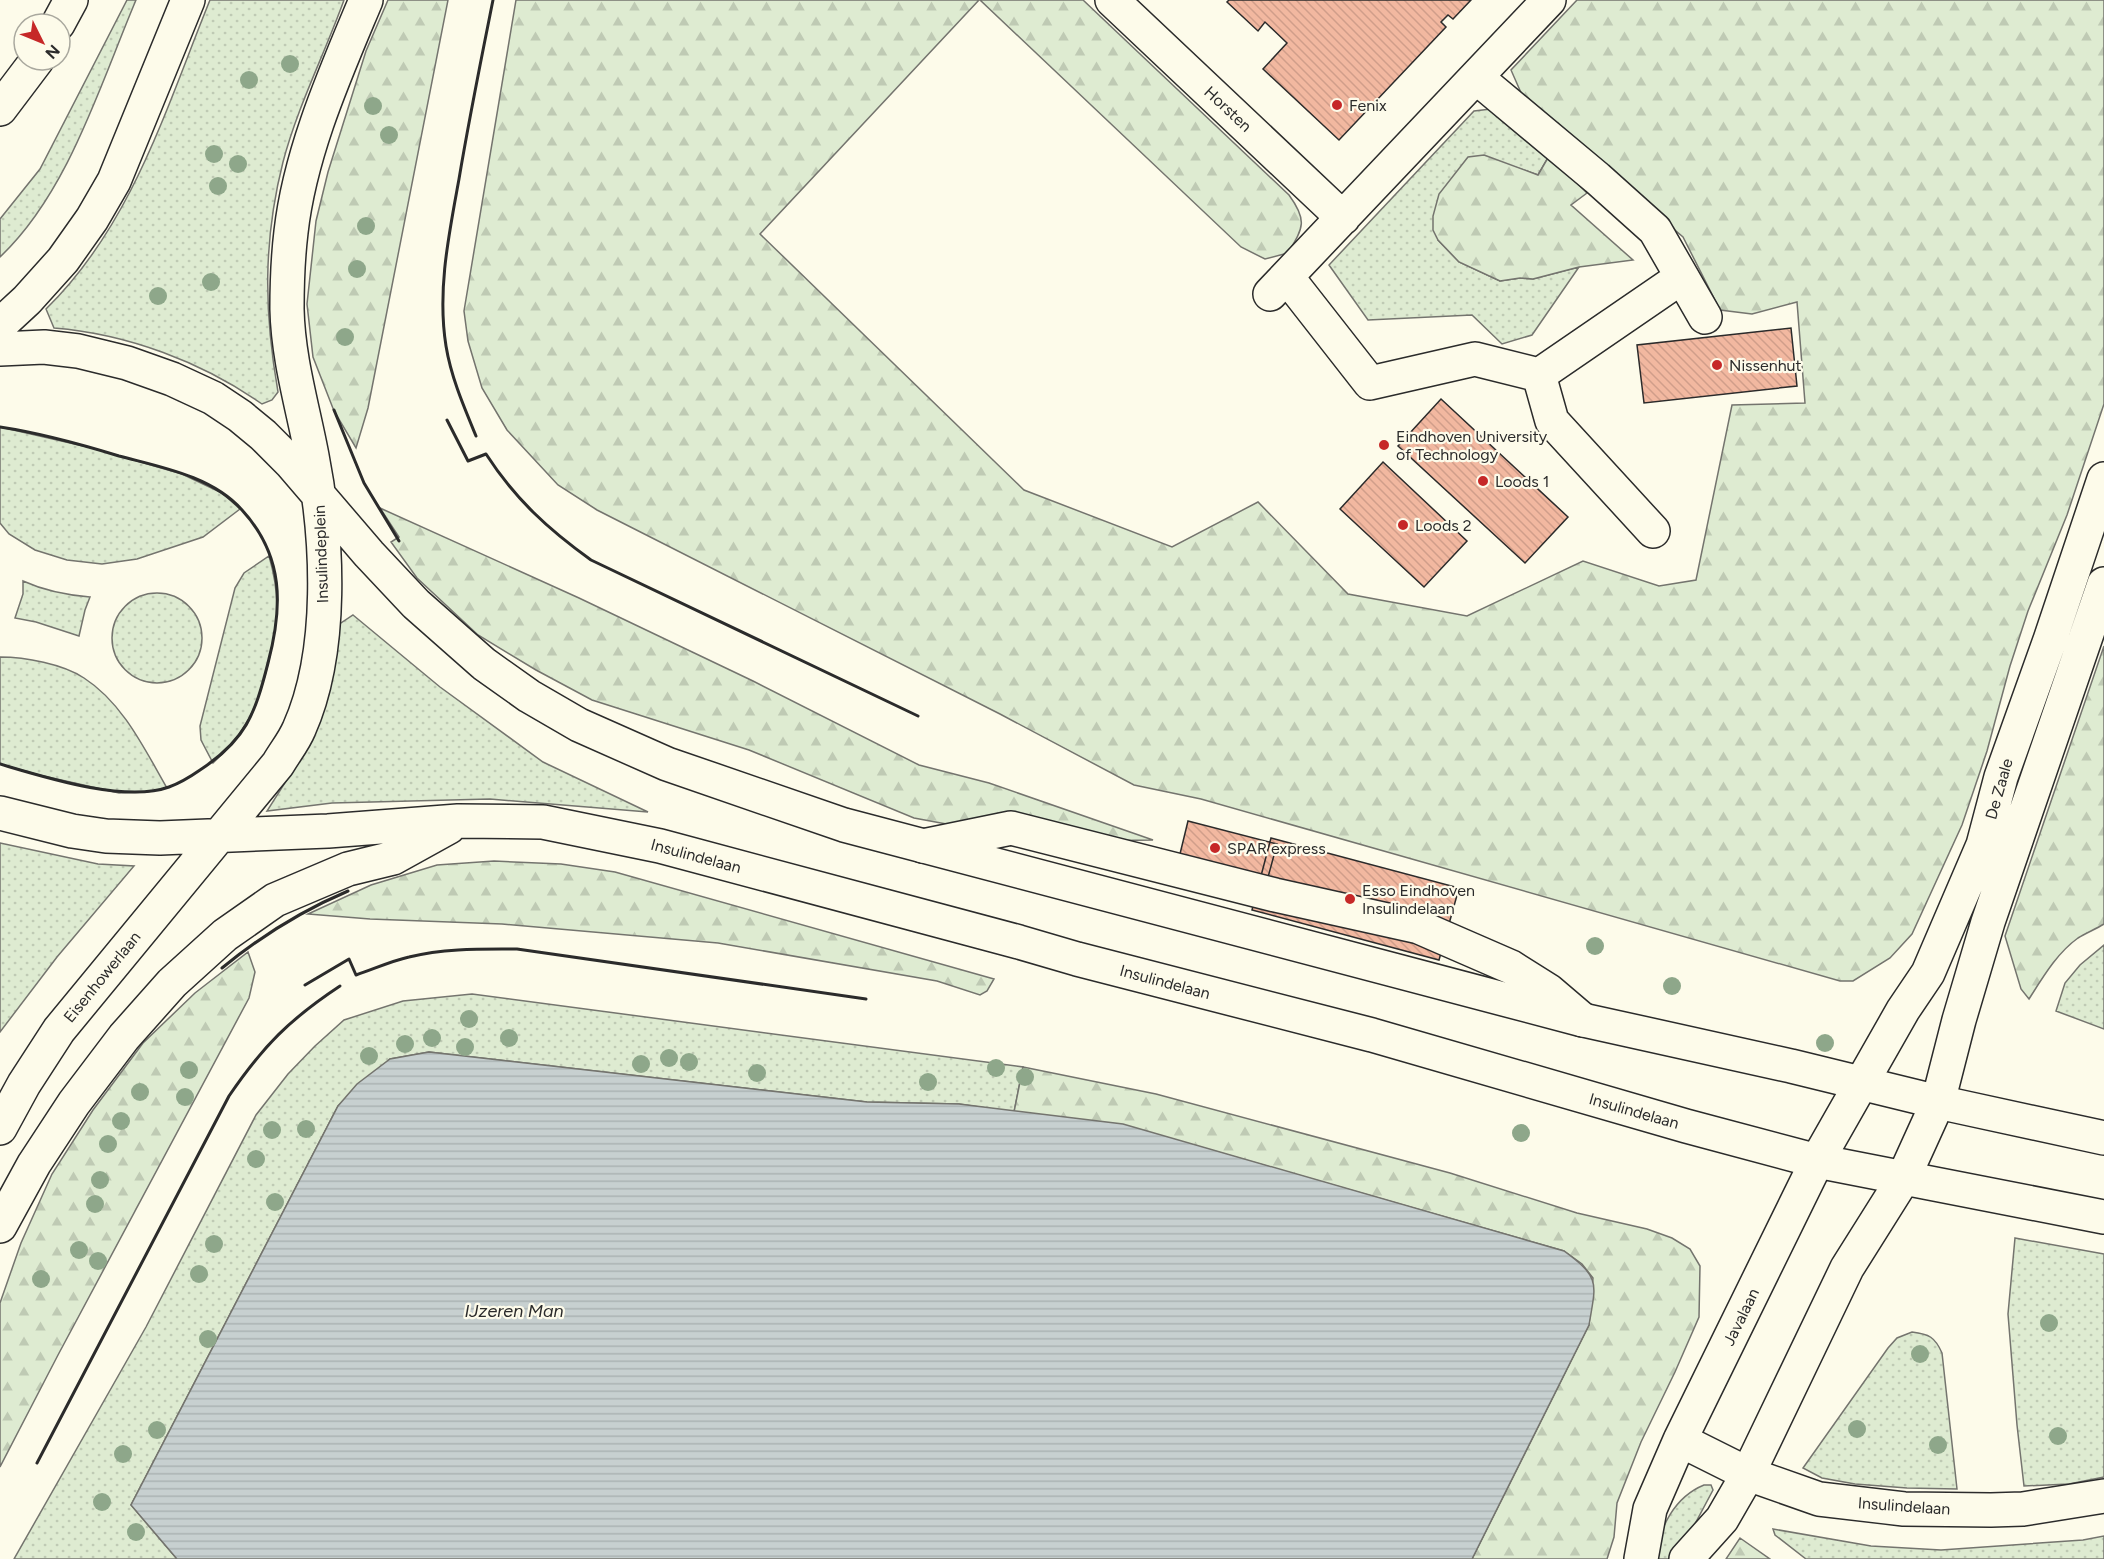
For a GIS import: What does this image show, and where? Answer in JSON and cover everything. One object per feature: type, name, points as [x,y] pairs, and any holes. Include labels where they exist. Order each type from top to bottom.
[{"type":"main road","points":[[0,325],[27,300],[63,260],[92,219],[114,181],[188,0]]},
{"type":"main road","points":[[366,0],[321,113],[301,177],[291,231],[288,272],[289,323],[294,369],[319,496],[416,604],[457,642],[520,689],[569,719],[667,764],[844,825],[1583,1020],[2104,1138]]},
{"type":"main road","name":"Horsten","points":[[1112,0],[1343,218]]},
{"type":"main road","points":[[1549,0],[1279,286],[1370,383],[1475,359],[1539,375],[1682,277]]},
{"type":"main road","points":[[0,109],[28,72]]},
{"type":"main road","points":[[1476,77],[1589,171],[1655,230],[1705,317]]},
{"type":"main road","name":"Insulindeplein","points":[[0,349],[44,347],[78,351],[127,363],[172,379],[213,398],[240,416],[263,435],[319,496],[325,571],[323,638],[311,695],[299,729],[278,764],[217,836]]},
{"type":"main road","points":[[1539,375],[1552,421],[1653,531]]},
{"type":"main road","name":"De Zaale","points":[[1860,1083],[1903,1010],[1928,973],[1983,845],[2001,777],[2104,479]]},
{"type":"main road","name":"De Zaale","points":[[1938,1102],[1988,922],[2104,584]]},
{"type":"main road","points":[[0,813],[72,831],[106,836],[160,838],[217,836]]},
{"type":"main road","points":[[0,1226],[33,1164],[74,1103],[124,1037],[172,983],[225,935],[275,900],[348,869],[393,858],[458,821]]},
{"type":"main road","name":"Insulindelaan","points":[[217,836],[458,821],[543,822],[660,846],[1077,959],[1372,1035],[1686,1126],[1817,1161],[2104,1217]]},
{"type":"main road","points":[[923,846],[1011,828],[1275,895],[1419,927],[1512,967],[1549,991],[1583,1020]]},
{"type":"main road","name":"Eisenhowerlaan","points":[[0,1128],[24,1084],[59,1030],[217,836]]},
{"type":"main road","name":"Javalaan","points":[[1641,1559],[1650,1509],[1680,1440],[1817,1161],[1860,1083]]},
{"type":"main road","points":[[1686,1559],[1722,1520],[1748,1474],[1847,1268],[1903,1179],[1938,1102]]},
{"type":"main road","name":"Insulindelaan","points":[[1680,1440],[1748,1474],[1818,1499],[1904,1509],[1991,1510],[2023,1509],[2104,1496]]},
{"type":"green space","points":[[127,0],[136,0],[80,136],[45,202],[24,231],[0,257],[0,219],[40,169]]},
{"type":"green space","points":[[210,0],[344,0],[296,121],[276,191],[269,248],[268,305],[278,392],[272,400],[262,404],[215,375],[163,352],[109,336],[54,328],[46,309],[76,276],[102,240],[124,203],[144,164]]},
{"type":"green space","points":[[388,0],[448,0],[368,408],[356,448],[334,411],[313,357],[307,304],[316,221],[328,172],[366,51]]},
{"type":"green space","points":[[516,0],[979,0],[760,234],[1024,490],[1172,547],[1258,502],[1348,594],[1467,616],[1583,561],[1659,586],[1696,580],[1732,405],[1805,403],[1797,302],[1752,314],[1720,310],[1683,237],[1526,104],[1511,70],[1577,0],[2104,0],[2104,404],[2067,515],[2028,611],[2010,666],[1987,751],[1962,825],[1912,934],[1890,958],[1853,981],[1840,981],[1201,799],[1134,785],[1000,714],[597,510],[558,485],[507,430],[482,388],[468,341],[464,311]]},
{"type":"green space","points":[[980,0],[1083,0],[1289,195],[1299,212],[1301,224],[1300,231],[1288,253],[1265,259],[1241,247]]},
{"type":"green space","points":[[1491,109],[1549,156],[1538,175],[1515,167],[1438,240],[1459,262],[1500,281],[1533,279],[1579,267],[1532,335],[1502,344],[1472,315],[1368,320],[1329,265],[1474,111]]},
{"type":"green space","points":[[1484,155],[1538,175],[1549,156],[1587,193],[1571,205],[1633,260],[1579,267],[1533,279],[1500,281],[1459,262],[1438,240],[1433,230],[1433,216],[1439,194],[1468,157]]},
{"type":"green space","points":[[0,427],[92,448],[182,474],[222,493],[240,509],[203,537],[137,559],[102,564],[67,560],[35,550],[9,534],[0,523]]},
{"type":"green space","points":[[380,508],[579,598],[753,681],[919,765],[989,783],[1153,840],[1085,841],[968,828],[914,818],[749,750],[592,700],[478,635],[417,578],[391,542],[399,537]]},
{"type":"green space","points":[[269,556],[277,597],[277,610],[274,636],[264,679],[255,706],[242,730],[213,763],[201,740],[200,726],[235,588],[244,573]]},
{"type":"green space","points":[[23,581],[56,592],[90,597],[79,636],[36,622],[15,618],[23,594]]},
{"type":"green space","points":[[157,593],[174,597],[189,606],[198,621],[202,638],[198,655],[189,670],[174,679],[157,683],[140,679],[125,670],[116,655],[112,638],[116,621],[125,606],[140,597]]},
{"type":"green space","points":[[353,615],[440,687],[543,762],[648,812],[490,799],[332,803],[267,811],[295,767],[338,625]]},
{"type":"green space","points":[[2104,646],[2104,924],[2078,938],[2063,951],[2029,999],[2021,989],[2005,936]]},
{"type":"green space","points":[[0,657],[21,658],[55,665],[75,673],[98,688],[132,728],[167,788],[147,792],[119,793],[0,764]]},
{"type":"green space","points":[[0,843],[98,864],[134,866],[57,957],[0,1032]]},
{"type":"green space","points":[[494,861],[561,864],[615,872],[994,979],[987,991],[980,995],[937,981],[718,943],[502,924],[370,919],[308,914],[371,885],[437,865]]},
{"type":"green space","points":[[2104,945],[2104,1029],[2056,1011],[2065,983],[2080,965]]},
{"type":"green space","points":[[248,952],[255,972],[249,998],[0,1467],[0,1303],[21,1243],[52,1174],[93,1110],[143,1043],[195,993]]},
{"type":"green space","points":[[472,994],[1023,1067],[1014,1112],[959,1104],[867,1102],[429,1052],[390,1059],[338,1106],[131,1505],[177,1559],[14,1559],[146,1327],[256,1115],[288,1074],[344,1020],[403,1001]]},
{"type":"green space","points":[[1023,1067],[1156,1094],[1450,1173],[1577,1213],[1647,1229],[1672,1238],[1690,1249],[1700,1266],[1699,1317],[1641,1442],[1617,1503],[1614,1537],[1607,1559],[1472,1559],[1589,1325],[1593,1278],[1582,1264],[1564,1251],[1123,1125],[1014,1112]]},
{"type":"green space","points":[[2015,1238],[2104,1254],[2104,1477],[2069,1484],[2024,1486],[2008,1314]]},
{"type":"green space","points":[[1912,1332],[1931,1337],[1942,1353],[1957,1489],[1855,1484],[1822,1478],[1803,1468],[1888,1348],[1897,1338]]},
{"type":"green space","points":[[1704,1485],[1711,1485],[1713,1490],[1688,1537],[1671,1559],[1651,1559],[1664,1525],[1676,1506],[1693,1491]]},
{"type":"green space","points":[[1773,1529],[1871,1546],[1941,1550],[2083,1540],[2104,1536],[2104,1559],[1806,1559],[1775,1535]]},
{"type":"green space","points":[[1740,1538],[1770,1559],[1726,1559]]},
{"type":"water","name":"IJzeren Man","points":[[429,1052],[867,1102],[959,1104],[1123,1124],[1564,1251],[1584,1268],[1593,1282],[1589,1325],[1472,1559],[177,1559],[131,1505],[338,1106],[357,1084],[390,1059]]},
{"type":"building","name":"Fenix","points":[[1229,0],[1471,0],[1453,19],[1448,15],[1441,22],[1446,27],[1339,140],[1263,69],[1287,43],[1265,22],[1258,31],[1227,2]]},
{"type":"building","name":"Nissenhut","points":[[1791,328],[1797,386],[1644,403],[1637,345]]},
{"type":"building","name":"Loods 1","points":[[1441,399],[1568,517],[1525,563],[1398,446]]},
{"type":"building","name":"Loods 2","points":[[1383,462],[1467,541],[1424,587],[1340,509]]},
{"type":"building","points":[[1188,821],[1277,844],[1267,881],[1179,858]]},
{"type":"building","points":[[1271,838],[1459,888],[1439,960],[1252,910]]},
{"type":"wall","points":[[476,436],[458,392],[448,358],[443,304],[445,262],[451,220],[493,0]]},
{"type":"wall","points":[[334,410],[364,483],[399,541]]},
{"type":"wall","points":[[447,420],[468,461],[486,454],[533,512],[591,560],[918,716]]},
{"type":"wall","points":[[0,427],[60,439],[168,469],[185,474],[216,489],[242,510],[256,527],[266,545],[273,564],[277,602],[273,642],[253,711],[228,748],[189,777],[169,787],[130,792],[84,786],[0,764]]},
{"type":"wall","points":[[222,968],[282,925],[348,891]]},
{"type":"wall","points":[[305,985],[349,959],[356,975],[422,954],[463,950],[517,949],[866,999]]},
{"type":"wall","points":[[37,1463],[229,1096],[254,1062],[278,1035],[306,1010],[340,986]]},
{"type":"place","name":"Fenix","points":[[1337,105]]},
{"type":"place","name":"Nissenhut","points":[[1717,365]]},
{"type":"place","name":"Eindhoven University of Technology","points":[[1384,445]]},
{"type":"place","name":"Loods 1","points":[[1483,481]]},
{"type":"place","name":"Loods 2","points":[[1403,525]]},
{"type":"place","name":"SPAR express","points":[[1215,848]]},
{"type":"place","name":"Esso Eindhoven Insulindelaan","points":[[1350,899]]}]
